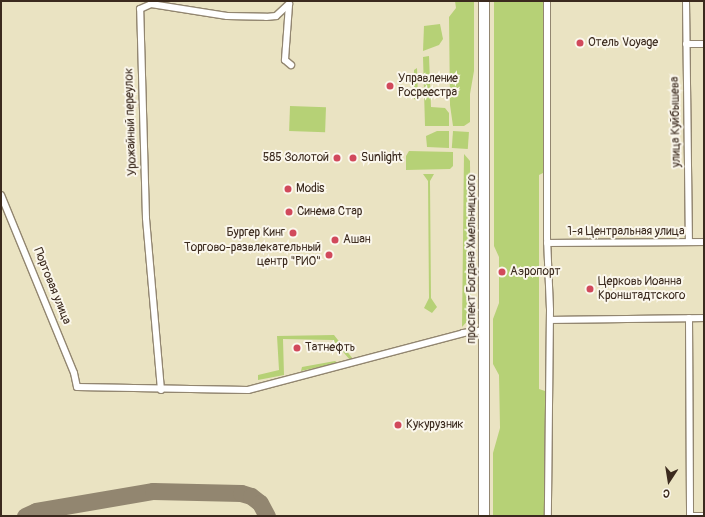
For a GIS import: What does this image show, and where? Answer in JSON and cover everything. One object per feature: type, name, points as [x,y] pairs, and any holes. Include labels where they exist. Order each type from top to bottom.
[{"type":"main road","name":"проспект Богдана Хмельницкого","points":[[484,1],[484,516]]},
{"type":"street","points":[[547,1],[547,243],[550,320],[548,516]]},
{"type":"street","name":"улица Куйбышева","points":[[686,1],[689,242]]},
{"type":"street","points":[[290,3],[285,60],[291,65]]},
{"type":"street","name":"Урожайный переулок","points":[[161,390],[146,218],[140,9],[151,4],[227,16],[266,17],[276,16],[290,3]]},
{"type":"street","points":[[686,44],[704,44]]},
{"type":"street","name":"Портовая улица","points":[[1,195],[74,372],[77,387],[161,390]]},
{"type":"street","name":"1-я Центральная улица","points":[[547,243],[704,242]]},
{"type":"street","points":[[689,318],[690,516],[704,516]]},
{"type":"street","points":[[550,320],[704,318]]},
{"type":"street","points":[[161,390],[248,390],[463,333],[484,330]]},
{"type":"green space","points":[[455,1],[474,1],[474,71],[470,94],[470,122],[464,126],[453,126],[450,105],[449,17],[456,8]]},
{"type":"green space","points":[[494,1],[544,1],[545,172],[539,175],[539,389],[545,391],[545,516],[493,516],[493,453],[500,428],[499,375],[493,364],[493,319],[499,303],[499,257],[494,246]]},
{"type":"green space","points":[[440,24],[443,39],[439,45],[423,51],[424,26]]},
{"type":"green space","points":[[429,56],[431,107],[445,108],[449,113],[449,126],[425,126],[423,57]]},
{"type":"green space","points":[[417,68],[418,101],[414,99],[414,70]]},
{"type":"green space","points":[[290,106],[326,107],[325,132],[289,131]]},
{"type":"green space","points":[[437,131],[449,131],[449,148],[427,147],[426,136]]},
{"type":"green space","points":[[453,131],[469,132],[468,149],[452,148]]},
{"type":"green space","points":[[409,151],[453,152],[453,166],[450,169],[406,170],[406,156]]},
{"type":"green space","points":[[464,154],[470,161],[471,317],[462,327]]},
{"type":"green space","points":[[423,174],[434,174],[430,181],[431,298],[437,307],[432,313],[424,308],[429,298],[428,181]]},
{"type":"green space","points":[[334,335],[353,359],[350,360],[333,340],[283,339],[284,375],[258,380],[258,375],[279,370],[277,336]]},
{"type":"green space","points":[[335,361],[338,363],[301,371],[302,367]]},
{"type":"taxiway","points":[[25,516],[36,511],[153,491],[241,493],[251,496],[260,503],[267,516]]},
{"type":"place","name":"Отель Voyage","points":[[580,43]]},
{"type":"place","name":"Управление Росреестра","points":[[390,86]]},
{"type":"place","name":"585 Золотой","points":[[337,158]]},
{"type":"place","name":"Sunlight","points":[[353,158]]},
{"type":"place","name":"Modis","points":[[288,189]]},
{"type":"place","name":"Синема Стар","points":[[289,212]]},
{"type":"place","name":"Бургер Кинг","points":[[293,233]]},
{"type":"place","name":"Ашан","points":[[335,240]]},
{"type":"place","name":"Торгово-развлекательный центр \"РИО\"","points":[[329,255]]},
{"type":"place","name":"Аэропорт","points":[[502,272]]},
{"type":"place","name":"Церковь Иоанна Кронштадтского","points":[[590,289]]},
{"type":"place","name":"Татнефть","points":[[297,348]]},
{"type":"place","name":"Кукурузник","points":[[398,425]]}]
